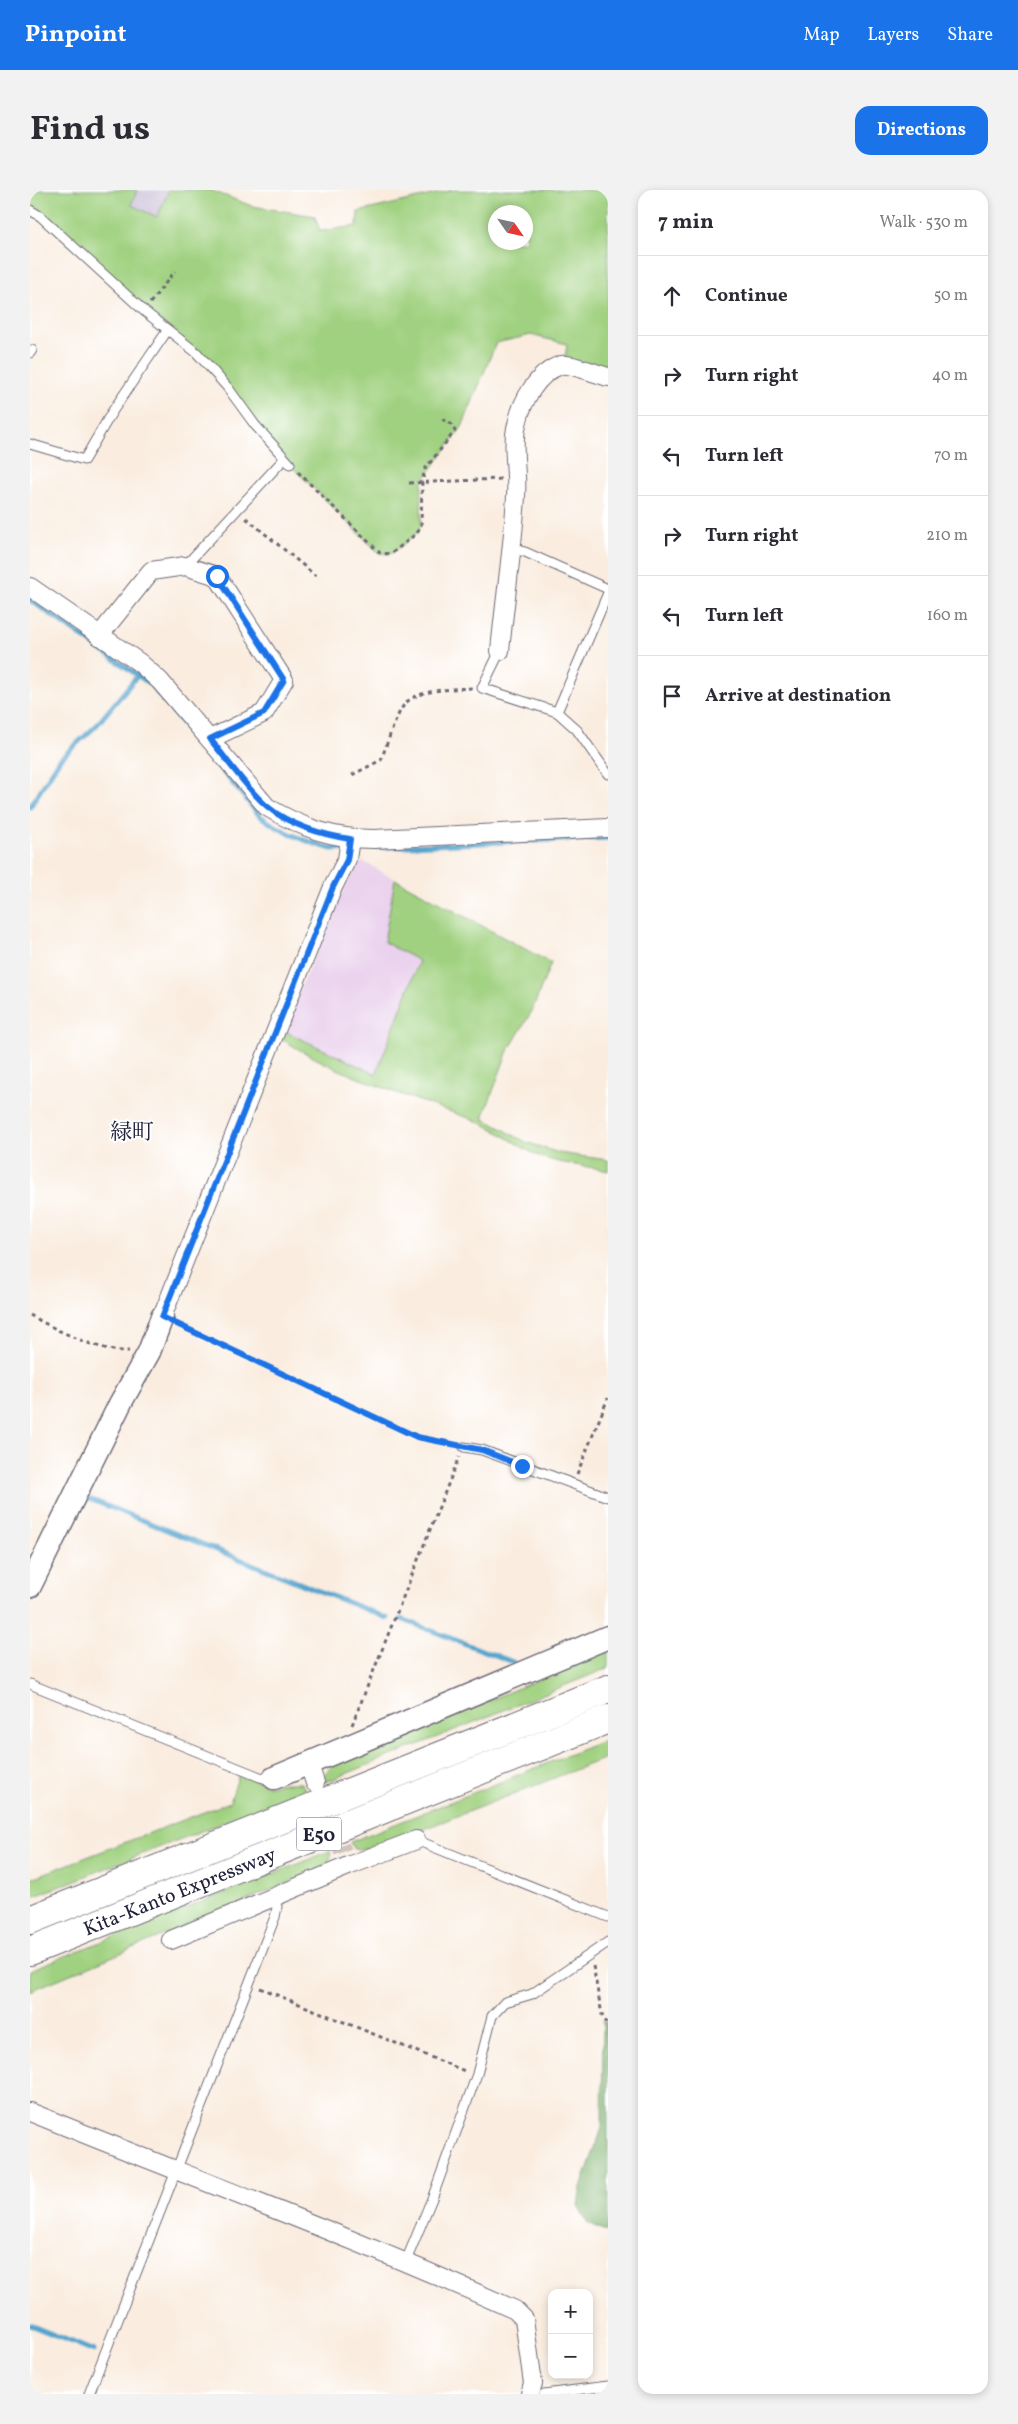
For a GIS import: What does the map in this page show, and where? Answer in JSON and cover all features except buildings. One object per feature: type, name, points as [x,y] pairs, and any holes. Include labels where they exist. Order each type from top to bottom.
[{"type":"highway","name":"Kita-Kanto Expressway","points":[[30,1920],[608,1689]]},
{"type":"highway","name":"Kita-Kanto Expressway","points":[[30,1951],[608,1719]]},
{"type":"street","points":[[500,651],[504,602],[513,549],[517,479],[517,424],[527,396],[537,382],[550,370],[563,364],[608,377]]},
{"type":"street","points":[[99,636],[151,571],[185,566],[217,576],[284,680],[264,713],[210,739]]},
{"type":"street","points":[[30,587],[140,663],[160,681],[268,807],[285,818],[315,830],[350,839],[608,828]]},
{"type":"street","points":[[30,1586],[117,1410],[149,1352],[333,887],[347,860],[350,839]]},
{"type":"street","points":[[274,1778],[312,1773],[355,1744],[608,1637]]},
{"type":"street","points":[[171,1940],[274,1897],[345,1859],[416,1840]]},
{"type":"street","points":[[30,2112],[174,2171],[406,2261],[515,2310],[524,2319],[534,2383],[530,2394]]},
{"type":"lane","points":[[30,210],[40,216],[144,312],[197,353],[287,462],[236,509],[185,566]]},
{"type":"lane","points":[[30,444],[84,460],[112,412],[167,331]]},
{"type":"lane","points":[[513,549],[525,552],[608,589]]},
{"type":"lane","points":[[557,712],[608,593]]},
{"type":"lane","points":[[500,651],[482,688],[557,712],[577,730],[608,774]]},
{"type":"lane","points":[[464,1447],[482,1450],[608,1497]]},
{"type":"lane","points":[[30,1684],[260,1777],[274,1778]]},
{"type":"lane","points":[[416,1840],[608,1917]]},
{"type":"lane","points":[[89,2394],[174,2171],[275,1917],[277,1906],[274,1897]]},
{"type":"lane","points":[[406,2261],[433,2196],[476,2078],[492,2016],[497,2008],[505,2002],[532,1994],[608,1942]]},
{"type":"lane","points":[[544,2394],[608,2386]]},
{"type":"path","points":[[144,312],[175,271]]},
{"type":"path","points":[[287,462],[380,553],[385,555],[391,554],[417,533],[421,525],[422,482],[425,469],[455,430],[452,424],[442,420]]},
{"type":"path","points":[[409,484],[517,479]]},
{"type":"path","points":[[236,509],[316,576]]},
{"type":"path","points":[[352,774],[381,760],[404,704],[420,695],[452,688],[482,688]]},
{"type":"path","points":[[30,1315],[99,1346],[122,1352],[149,1352]]},
{"type":"path","points":[[162,1317],[409,1434],[464,1447],[355,1716],[352,1726],[355,1744]]},
{"type":"path","points":[[573,1484],[608,1398]]},
{"type":"path","points":[[591,1955],[601,2013],[603,2020],[608,2024]]},
{"type":"path","points":[[249,1984],[472,2074],[476,2078]]},
{"type":"shaded area","points":[[137,190],[169,190],[157,217],[131,205]]},
{"type":"shaded area","points":[[362,861],[395,879],[392,902],[419,960],[376,1074],[282,1030],[344,888]]},
{"type":"green space","points":[[30,190],[137,190],[131,205],[157,217],[169,190],[210,190],[252,206],[315,216],[320,231],[357,226],[358,212],[453,190],[608,190],[608,371],[565,359],[567,344],[531,335],[496,343],[462,427],[422,482],[421,525],[417,533],[391,554],[379,553],[284,459],[197,353],[30,210]]},
{"type":"green space","points":[[395,879],[551,963],[532,1011],[507,1053],[483,1118],[526,1142],[559,1153],[608,1160],[608,1171],[541,1157],[483,1124],[349,1074],[301,1051],[279,1037],[282,1030],[376,1074],[419,961],[384,942]]},
{"type":"green space","points":[[608,1651],[608,1668],[326,1782],[325,1775],[332,1765]]},
{"type":"green space","points":[[608,1739],[608,1757],[370,1850],[353,1848],[350,1842]]},
{"type":"green space","points":[[239,1774],[270,1786],[283,1783],[301,1783],[306,1790],[30,1898],[30,1879],[230,1802]]},
{"type":"green space","points":[[330,1851],[331,1857],[324,1868],[30,1991],[30,1970]]},
{"type":"green space","points":[[603,2020],[608,2024],[608,2232],[587,2223],[578,2205],[581,2187],[602,2128]]},
{"type":"waterway","points":[[30,600],[150,684],[259,815],[284,831],[303,839],[332,849],[608,838]]},
{"type":"waterway","points":[[30,807],[60,759],[96,726],[138,675]]},
{"type":"waterway","points":[[82,1505],[87,1498],[387,1618]]},
{"type":"waterway","points":[[30,1599],[36,1592]]},
{"type":"waterway","points":[[401,1619],[513,1662]]},
{"type":"waterway","points":[[30,2325],[94,2351]]},
{"type":"tunnel","points":[[330,1821],[343,1852]]},
{"type":"district","name":"緑町","points":[[132,1131]]},
{"type":"route","points":[[217,576],[284,680],[264,713],[216,734],[210,739],[268,807],[285,818],[315,830],[335,837],[350,839],[347,860],[333,887],[162,1317],[323,1391],[417,1437],[482,1450],[522,1466]]}]
